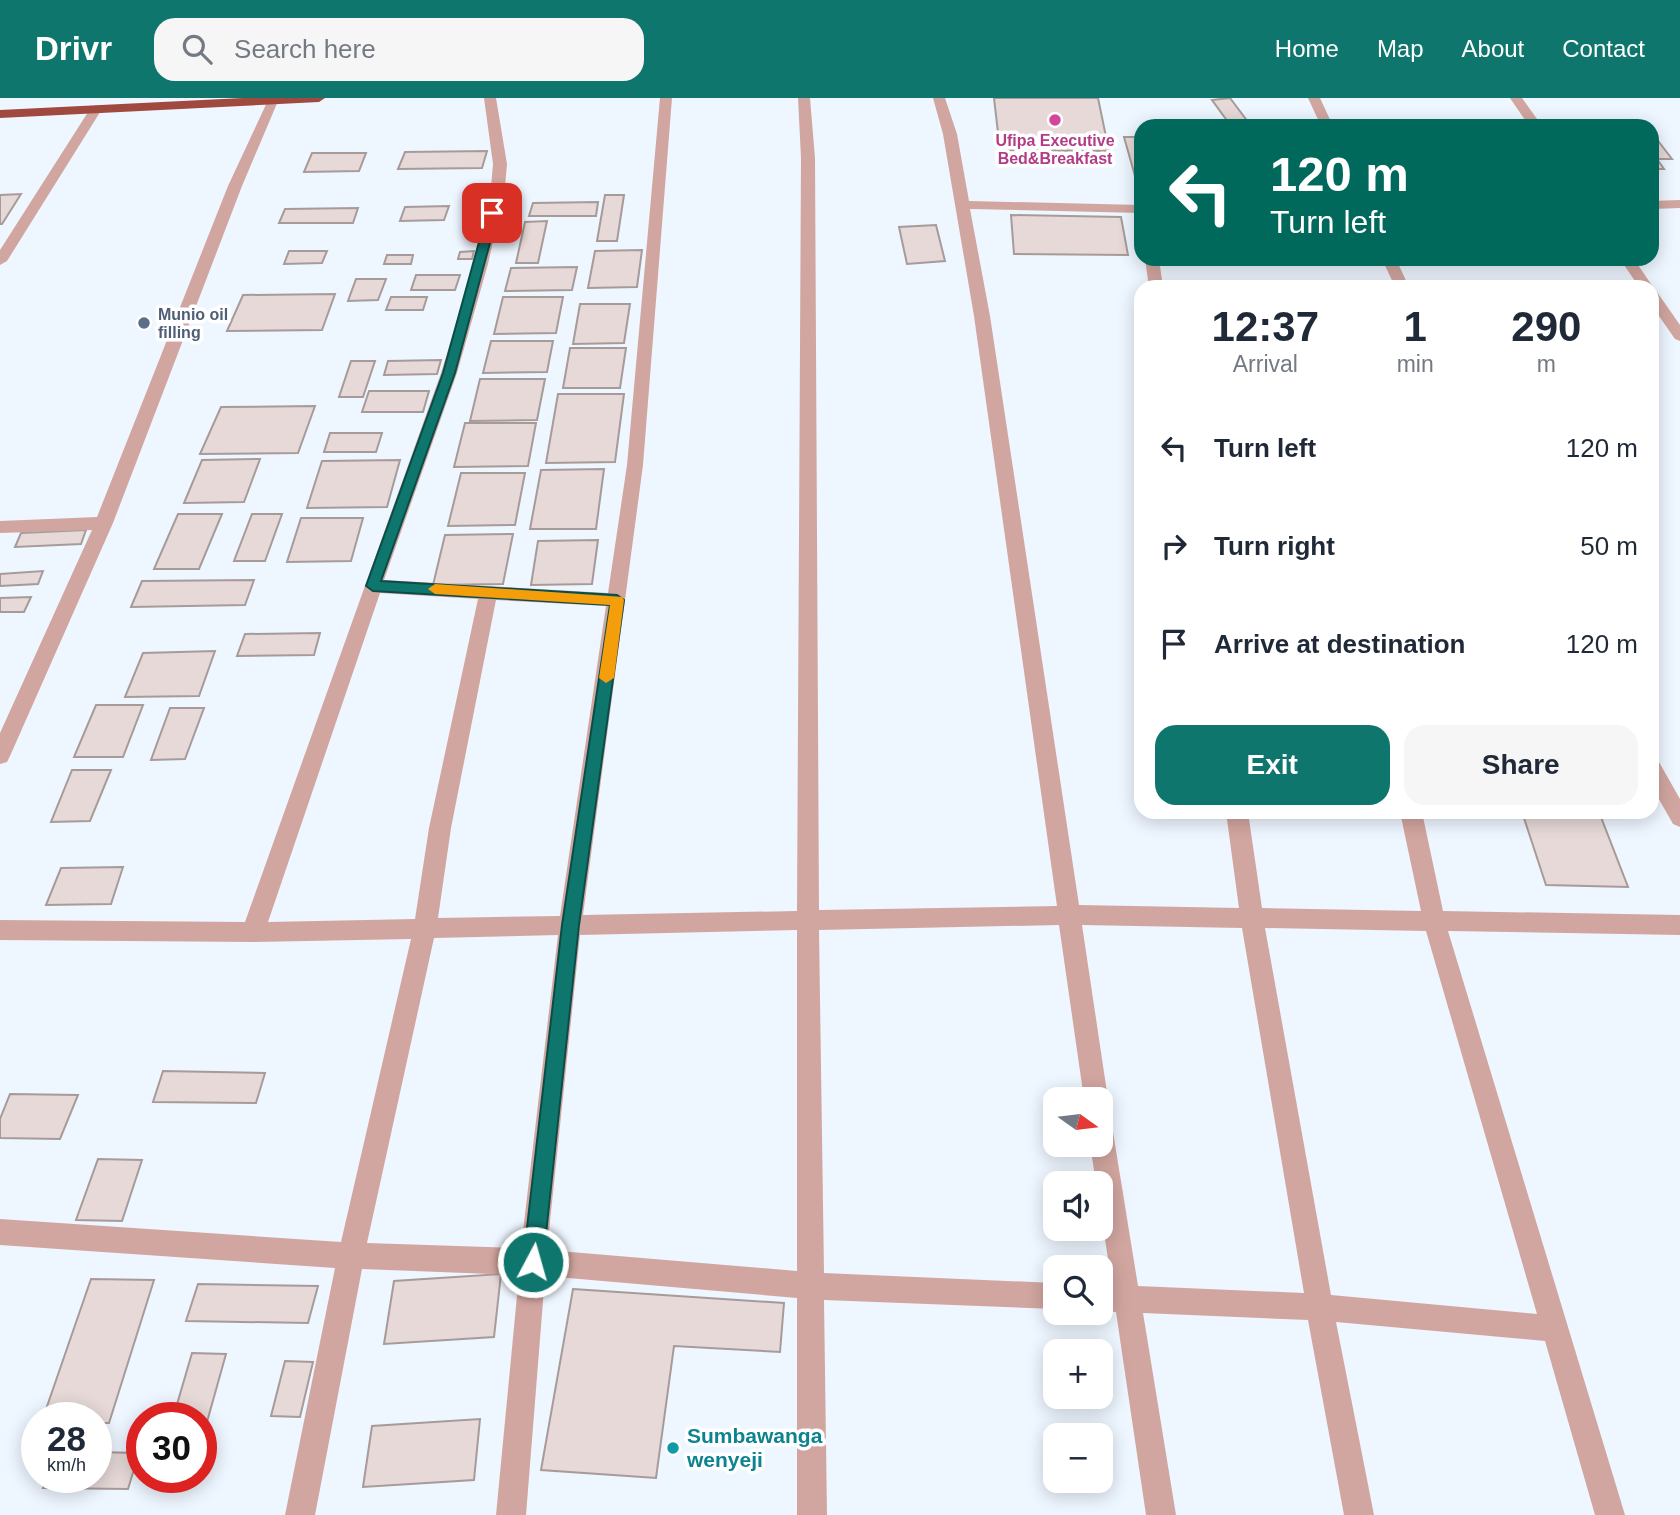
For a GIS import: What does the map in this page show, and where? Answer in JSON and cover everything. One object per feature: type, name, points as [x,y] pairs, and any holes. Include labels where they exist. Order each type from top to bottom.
[{"type":"highway","points":[[0,114],[319,98]]},
{"type":"street","points":[[253,932],[449,373],[481,264],[498,187],[500,164],[490,98]]},
{"type":"street","points":[[511,1515],[533,1262],[570,925],[635,465],[666,98]]},
{"type":"street","points":[[804,98],[808,158],[810,379],[807,922],[812,1515]]},
{"type":"street","points":[[939,98],[950,134],[982,316],[1094,1087]]},
{"type":"street","points":[[1314,98],[1324,119]]},
{"type":"street","points":[[1516,98],[1531,119]]},
{"type":"street","points":[[0,756],[104,523],[234,186],[272,101]]},
{"type":"street","points":[[0,261],[96,109]]},
{"type":"street","points":[[1659,205],[1680,204]]},
{"type":"street","points":[[963,205],[1134,209]]},
{"type":"street","points":[[1659,305],[1680,336]]},
{"type":"street","points":[[0,527],[104,523]]},
{"type":"street","points":[[373,586],[617,600]]},
{"type":"street","points":[[300,1515],[351,1256],[425,928],[440,828],[489,591]]},
{"type":"street","points":[[1659,780],[1680,818]]},
{"type":"street","points":[[1238,819],[1252,918],[1359,1515]]},
{"type":"street","points":[[1412,819],[1434,920],[1610,1515]]},
{"type":"street","points":[[0,930],[253,932],[1069,915],[1680,925]]},
{"type":"street","points":[[1103,1157],[1110,1255]]},
{"type":"street","points":[[0,1232],[351,1256],[533,1262],[812,1286],[1043,1296]]},
{"type":"street","points":[[1161,1515],[1113,1299],[1320,1307],[1557,1329]]},
{"type":"building","points":[[994,98],[1098,98],[1109,151],[1000,150]]},
{"type":"building","points":[[1230,98],[1246,119],[1226,119],[1212,100]]},
{"type":"building","points":[[1124,137],[1134,137],[1134,172]]},
{"type":"building","points":[[1659,142],[1672,159],[1659,159]]},
{"type":"building","points":[[487,151],[482,168],[398,169],[405,152]]},
{"type":"building","points":[[312,153],[366,153],[359,171],[304,172]]},
{"type":"building","points":[[21,194],[2,224],[0,224],[0,195]]},
{"type":"building","points":[[605,195],[624,195],[617,241],[597,241]]},
{"type":"building","points":[[598,202],[596,216],[529,216],[533,203]]},
{"type":"building","points":[[449,206],[444,220],[400,221],[405,207]]},
{"type":"building","points":[[358,208],[353,223],[279,223],[285,209]]},
{"type":"building","points":[[1011,215],[1121,217],[1128,255],[1014,254]]},
{"type":"building","points":[[547,221],[538,263],[516,263],[525,222]]},
{"type":"building","points":[[936,225],[945,261],[907,264],[899,227]]},
{"type":"building","points":[[642,250],[637,287],[588,288],[595,251]]},
{"type":"building","points":[[289,251],[327,251],[322,263],[284,264]]},
{"type":"building","points":[[474,251],[472,259],[458,259],[460,252]]},
{"type":"building","points":[[387,255],[413,255],[411,264],[384,264]]},
{"type":"building","points":[[577,267],[572,290],[505,291],[511,268]]},
{"type":"building","points":[[416,275],[460,275],[455,290],[411,290]]},
{"type":"building","points":[[356,279],[386,279],[378,300],[348,301]]},
{"type":"building","points":[[335,294],[322,330],[227,331],[243,295]]},
{"type":"building","points":[[391,297],[427,297],[423,310],[386,310]]},
{"type":"building","points":[[503,297],[563,297],[556,333],[494,334]]},
{"type":"building","points":[[580,304],[630,304],[624,343],[573,344]]},
{"type":"building","points":[[491,341],[553,341],[547,372],[483,373]]},
{"type":"building","points":[[570,348],[626,348],[620,388],[563,388]]},
{"type":"building","points":[[441,360],[437,374],[384,375],[388,361]]},
{"type":"building","points":[[351,361],[375,361],[363,397],[339,397]]},
{"type":"building","points":[[480,379],[545,379],[537,420],[470,421]]},
{"type":"building","points":[[369,391],[429,391],[423,412],[362,412]]},
{"type":"building","points":[[558,394],[624,394],[615,462],[546,463]]},
{"type":"building","points":[[315,406],[298,453],[200,454],[221,407]]},
{"type":"building","points":[[465,423],[536,423],[528,466],[454,467]]},
{"type":"building","points":[[330,433],[382,433],[376,452],[324,452]]},
{"type":"building","points":[[260,459],[244,502],[184,503],[202,460]]},
{"type":"building","points":[[400,460],[387,507],[307,508],[322,461]]},
{"type":"building","points":[[604,469],[596,529],[530,529],[541,470]]},
{"type":"building","points":[[461,473],[525,473],[515,525],[448,526]]},
{"type":"building","points":[[178,514],[222,514],[199,569],[154,569]]},
{"type":"building","points":[[252,514],[282,514],[265,561],[234,561]]},
{"type":"building","points":[[301,518],[363,518],[351,561],[287,562]]},
{"type":"building","points":[[86,530],[81,544],[15,547],[21,533]]},
{"type":"building","points":[[513,534],[503,584],[433,585],[445,535]]},
{"type":"building","points":[[598,540],[592,584],[531,585],[538,541]]},
{"type":"building","points":[[43,571],[38,584],[0,586],[0,574]]},
{"type":"building","points":[[254,580],[245,605],[131,607],[142,581]]},
{"type":"building","points":[[31,597],[24,612],[0,612],[0,598]]},
{"type":"building","points":[[320,633],[314,655],[237,656],[245,634]]},
{"type":"building","points":[[215,651],[199,696],[125,697],[143,653]]},
{"type":"building","points":[[96,705],[143,705],[123,757],[74,757]]},
{"type":"building","points":[[170,708],[204,708],[185,759],[151,760]]},
{"type":"building","points":[[72,770],[111,770],[90,821],[51,822]]},
{"type":"building","points":[[1524,819],[1602,819],[1628,887],[1546,885]]},
{"type":"building","points":[[123,867],[111,904],[46,905],[61,868]]},
{"type":"building","points":[[163,1071],[265,1073],[256,1103],[153,1102]]},
{"type":"building","points":[[10,1094],[78,1095],[60,1139],[0,1138],[0,1119]]},
{"type":"building","points":[[98,1159],[142,1160],[122,1221],[76,1220]]},
{"type":"building","points":[[501,1274],[494,1337],[384,1344],[394,1281]]},
{"type":"building","points":[[91,1279],[154,1280],[112,1413],[112,1402],[49,1402]]},
{"type":"building","points":[[198,1284],[318,1286],[308,1323],[186,1321]]},
{"type":"building","points":[[573,1289],[784,1303],[780,1352],[674,1346],[656,1478],[541,1470]]},
{"type":"building","points":[[192,1353],[226,1354],[213,1402],[178,1402]]},
{"type":"building","points":[[285,1361],[313,1362],[300,1417],[271,1416]]},
{"type":"building","points":[[480,1419],[474,1480],[363,1487],[372,1426]]},
{"type":"building","points":[[112,1452],[126,1453],[126,1489],[112,1489]]},
{"type":"slow traffic","points":[[435,589],[617,600],[606,678]]},
{"type":"place","name":"Ufipa Executive Bed&Breakfast","points":[[1055,120]]},
{"type":"place","name":"Munio oil filling","points":[[144,323]]},
{"type":"place","name":"Sumbawanga wenyeji","points":[[673,1448]]},
{"type":"route","points":[[492,213],[481,264],[449,373],[373,586],[617,600],[570,925],[533,1262]]}]
